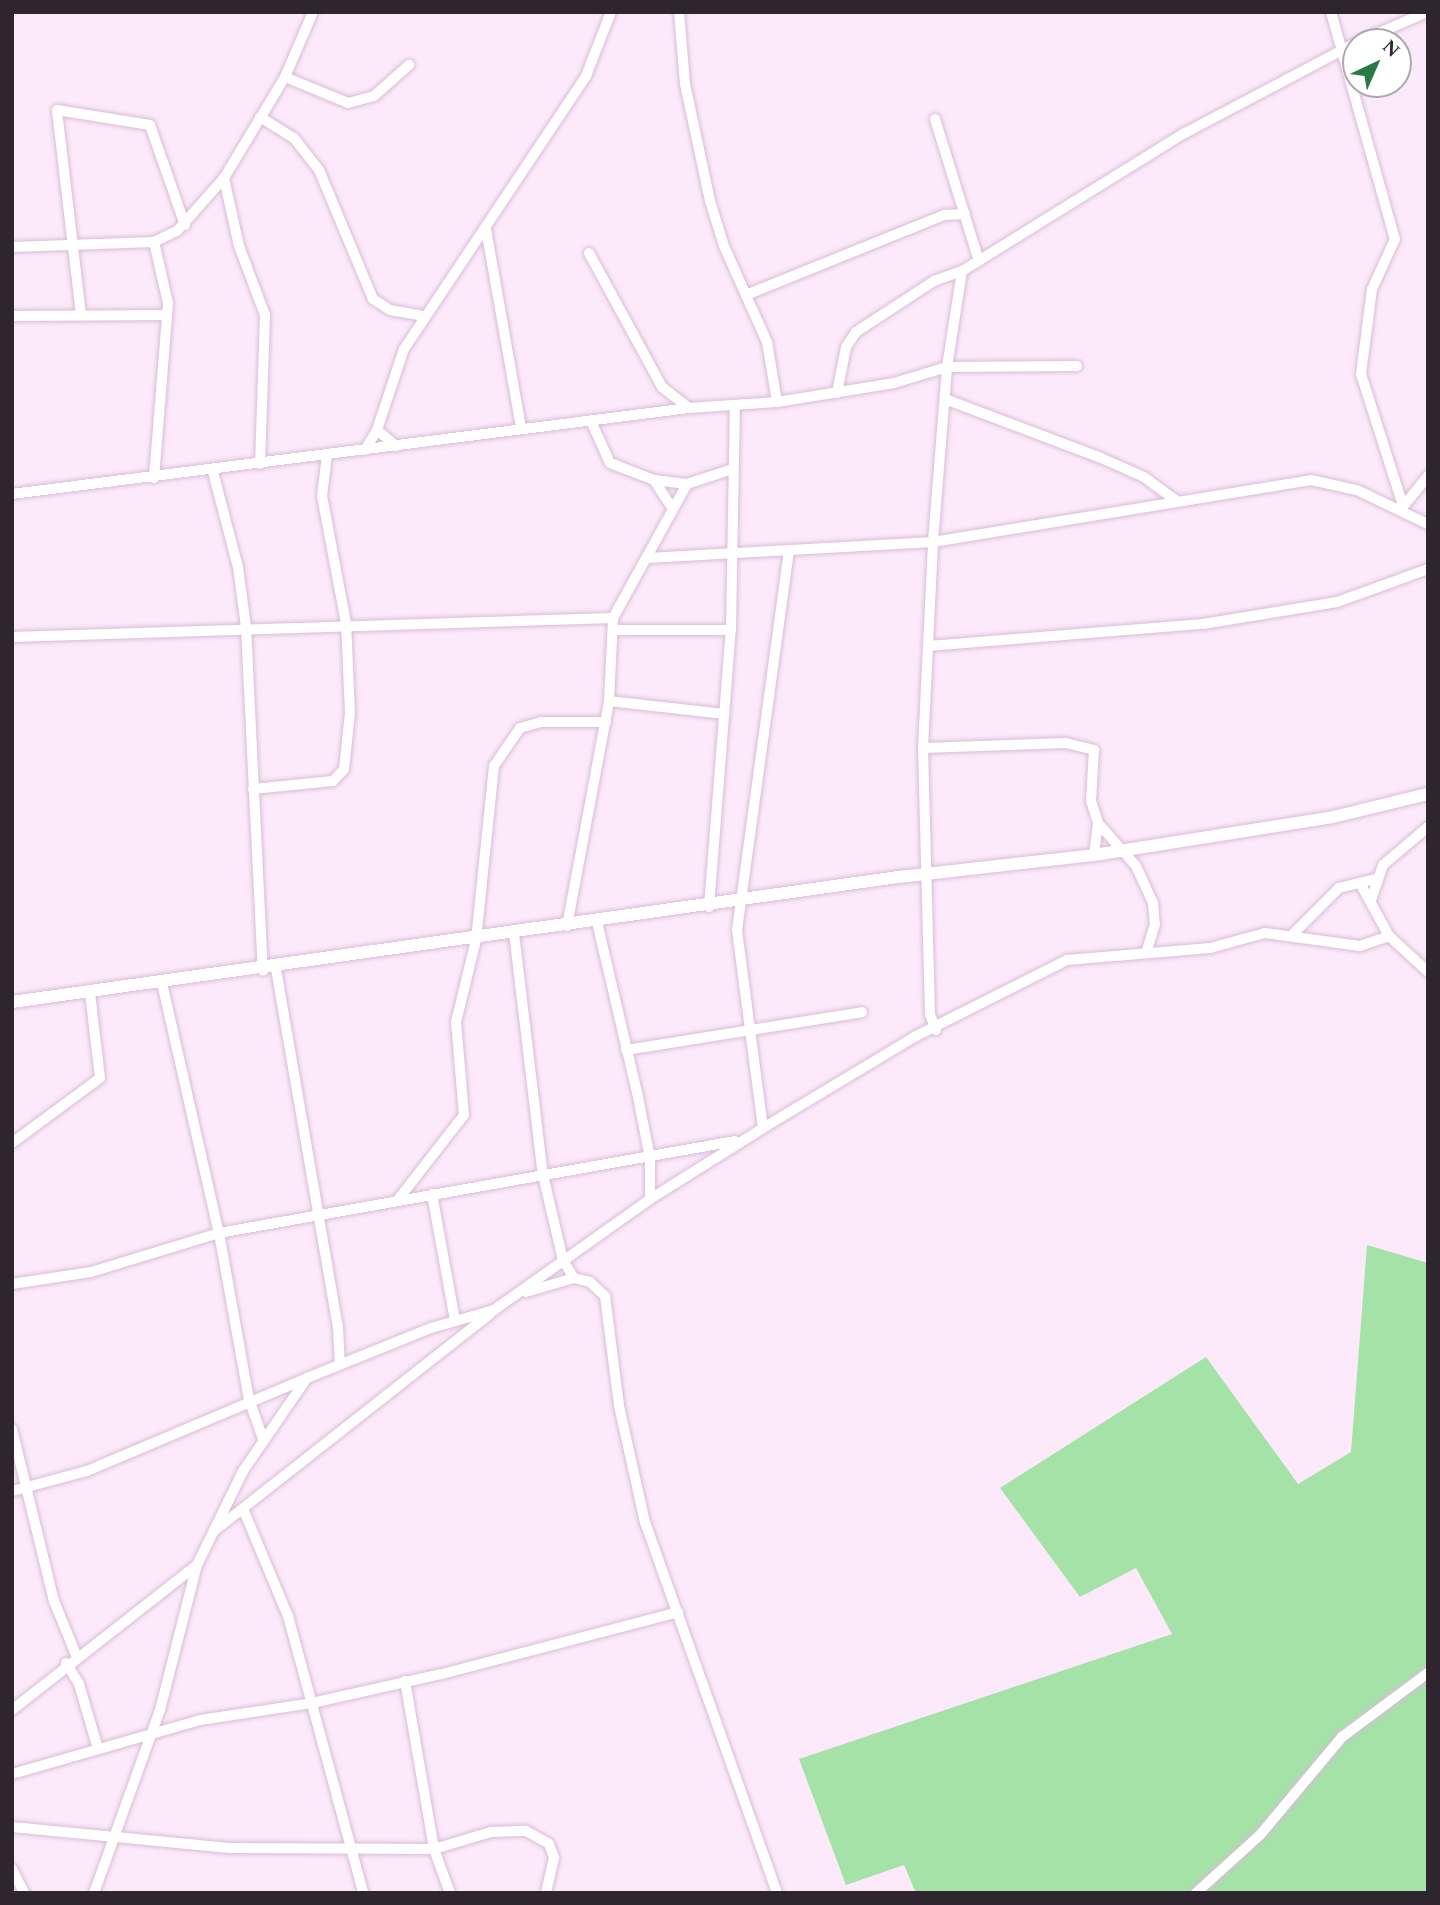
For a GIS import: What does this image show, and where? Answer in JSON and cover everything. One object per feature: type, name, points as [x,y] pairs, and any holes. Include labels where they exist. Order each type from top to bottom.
[{"type":"street","points":[[12,247],[154,242],[185,225],[224,178],[285,77],[313,12]]},
{"type":"street","points":[[365,450],[377,430],[389,382],[423,316],[486,229],[586,76],[611,12]]},
{"type":"street","points":[[679,12],[685,84],[710,201],[774,362],[777,402]]},
{"type":"street","points":[[1331,12],[1339,50],[1395,239],[1371,289],[1360,374],[1401,510]]},
{"type":"street","points":[[1390,28],[1427,12]]},
{"type":"street","points":[[837,393],[846,347],[856,332],[934,281],[962,271],[978,258],[1185,133],[1342,49]]},
{"type":"street","points":[[285,77],[348,103],[374,96],[409,65]]},
{"type":"street","points":[[81,315],[54,119],[60,108],[150,125],[185,225]]},
{"type":"street","points":[[260,117],[294,138],[319,170],[373,299],[390,310],[423,316]]},
{"type":"street","points":[[935,119],[978,258]]},
{"type":"street","points":[[224,178],[239,247],[265,315],[260,464]]},
{"type":"street","points":[[746,295],[944,215],[965,214]]},
{"type":"street","points":[[486,229],[521,428]]},
{"type":"street","points":[[154,242],[167,315],[154,478]]},
{"type":"street","points":[[589,253],[662,387],[689,408]]},
{"type":"street","points":[[936,1030],[930,1014],[923,747],[933,542],[947,367],[962,271]]},
{"type":"street","points":[[12,316],[167,315]]},
{"type":"street","points":[[12,494],[213,472],[521,428],[689,408],[777,402],[837,393],[947,367],[1077,366]]},
{"type":"street","points":[[945,399],[1111,463],[1178,502]]},
{"type":"street","points":[[709,907],[731,630],[735,405]]},
{"type":"street","points":[[592,421],[610,463],[654,480],[687,484],[733,469]]},
{"type":"street","points":[[377,430],[396,446]]},
{"type":"street","points":[[253,789],[333,781],[342,774],[350,713],[346,623],[322,496],[327,455]]},
{"type":"street","points":[[213,472],[238,567],[246,626],[253,789],[269,970],[317,1216],[340,1364]]},
{"type":"street","points":[[1401,510],[1428,476]]},
{"type":"street","points":[[654,480],[672,508]]},
{"type":"street","points":[[648,558],[933,542],[1311,480],[1357,490],[1428,524]]},
{"type":"street","points":[[567,926],[606,722],[614,618],[687,484]]},
{"type":"street","points":[[762,1128],[736,955],[789,552]]},
{"type":"street","points":[[928,646],[1244,618],[1337,602],[1428,569]]},
{"type":"street","points":[[12,637],[246,626],[614,618]]},
{"type":"street","points":[[612,630],[731,630]]},
{"type":"street","points":[[609,701],[724,714]]},
{"type":"street","points":[[397,1201],[464,1115],[456,1021],[476,940],[494,766],[505,743],[520,728],[541,722],[606,722]]},
{"type":"street","points":[[923,747],[1088,747],[1097,763],[1091,801],[1098,823],[1136,866],[1153,903],[1155,924],[1147,950]]},
{"type":"street","points":[[12,1002],[269,970],[925,874],[1094,855],[1333,817],[1428,794]]},
{"type":"street","points":[[1094,855],[1098,823]]},
{"type":"street","points":[[1294,933],[1339,888],[1374,879],[1428,827]]},
{"type":"street","points":[[1371,901],[1374,879]]},
{"type":"street","points":[[1360,883],[1389,936],[1428,972]]},
{"type":"street","points":[[597,922],[650,1158],[650,1199]]},
{"type":"street","points":[[514,933],[543,1174],[563,1260],[574,1278]]},
{"type":"street","points":[[211,1533],[244,1511],[494,1310],[563,1260],[650,1199],[916,1036],[936,1030],[1068,960],[1147,950],[1210,948],[1265,933],[1294,933],[1354,946],[1389,936]]},
{"type":"street","points":[[162,984],[219,1233],[249,1399],[263,1439]]},
{"type":"street","points":[[12,1143],[100,1078],[90,993]]},
{"type":"street","points":[[626,1049],[862,1012]]},
{"type":"street","points":[[916,1036],[930,1014]]},
{"type":"street","points":[[12,1284],[91,1272],[219,1233],[743,1140]]},
{"type":"street","points":[[432,1194],[455,1321]]},
{"type":"street","points":[[519,1294],[574,1278],[598,1287],[610,1309],[619,1406],[645,1522],[777,1893]]},
{"type":"street","points":[[12,1491],[27,1489],[99,1466],[249,1399],[455,1321],[494,1310]]},
{"type":"street","points":[[94,1893],[112,1835],[151,1734],[188,1614],[197,1565],[211,1533],[263,1439],[307,1378]]},
{"type":"street","points":[[12,1429],[54,1601],[76,1655]]},
{"type":"street","points":[[244,1511],[288,1616],[355,1849],[363,1893]]},
{"type":"street","points":[[12,1710],[65,1663],[197,1565]]},
{"type":"street","points":[[656,1615],[671,1594]]},
{"type":"street","points":[[12,1774],[151,1734],[313,1703],[656,1615],[678,1612]]},
{"type":"street","points":[[65,1663],[79,1684],[98,1749]]},
{"type":"street","points":[[1196,1893],[1260,1835],[1342,1737],[1428,1673]]},
{"type":"street","points":[[405,1681],[434,1849],[450,1893]]},
{"type":"street","points":[[13,1827],[232,1848],[355,1849],[434,1849],[491,1832],[526,1831],[543,1837],[554,1858],[546,1893]]},
{"type":"street","points":[[12,1869],[24,1893]]},
{"type":"green space","points":[[1367,1245],[1428,1263],[1428,1893],[916,1893],[904,1865],[846,1885],[799,1759],[1172,1634],[1136,1568],[1080,1597],[1000,1488],[1206,1357],[1298,1484],[1351,1452]]}]
